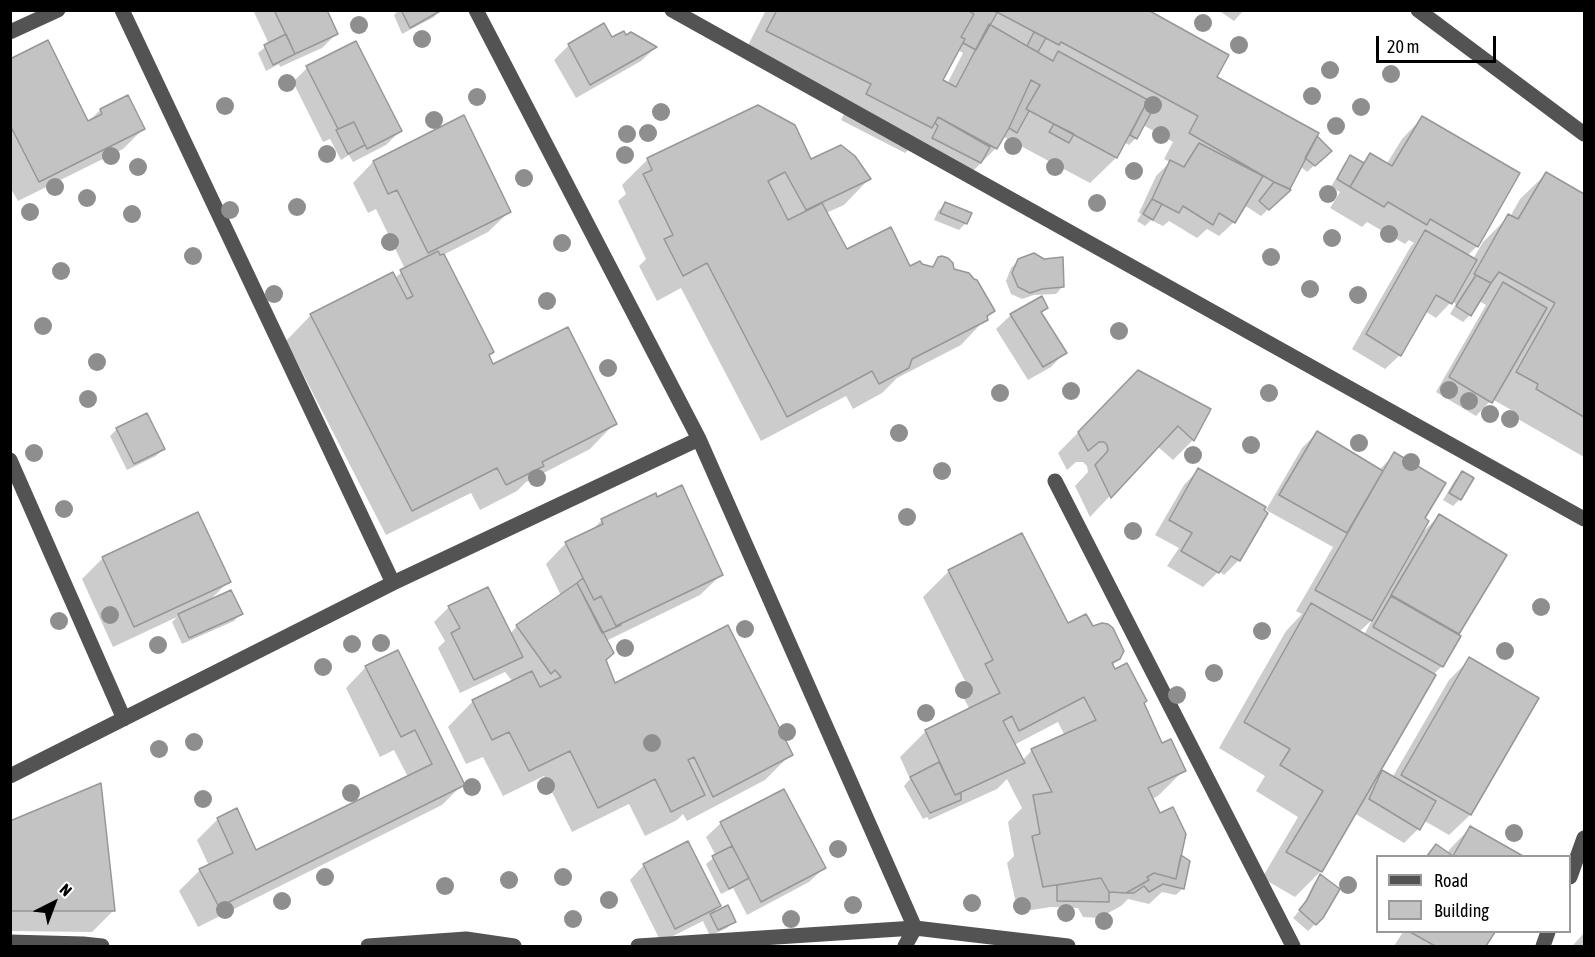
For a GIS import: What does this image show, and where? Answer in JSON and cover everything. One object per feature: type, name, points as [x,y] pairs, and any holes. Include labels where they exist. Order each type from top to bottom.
[{"type":"street","points":[[10,32],[58,10]]},
{"type":"street","points":[[122,10],[393,583]]},
{"type":"street","points":[[476,10],[699,439],[915,927]]},
{"type":"street","points":[[672,10],[1584,519]]},
{"type":"street","points":[[1418,10],[1584,134]]},
{"type":"street","points":[[10,776],[393,583],[699,439]]},
{"type":"street","points":[[10,460],[124,719]]},
{"type":"street","points":[[1055,481],[1293,946]]},
{"type":"street","points":[[1571,872],[1584,838]]},
{"type":"street","points":[[905,946],[915,927]]},
{"type":"street","points":[[638,946],[915,927],[1068,946]]},
{"type":"street","points":[[368,946],[466,939],[514,946]]},
{"type":"street","points":[[10,942],[102,946]]},
{"type":"building","points":[[274,10],[327,10],[338,34],[295,54]]},
{"type":"building","points":[[401,10],[442,10],[410,28]]},
{"type":"building","points":[[777,10],[967,10],[974,14],[961,37],[965,39],[943,80],[956,87],[989,24],[1053,61],[1058,51],[1148,100],[1117,158],[1026,109],[1040,85],[1031,80],[997,149],[938,117],[932,128],[866,94],[871,84],[766,31]]},
{"type":"building","points":[[967,10],[993,10],[997,13],[976,50],[963,43],[965,39],[961,37],[974,14]]},
{"type":"building","points":[[993,10],[1148,10],[1229,55],[1217,77],[1319,133],[1290,189],[1189,133],[1198,116],[1061,42],[1059,45]]},
{"type":"building","points":[[604,23],[612,37],[624,31],[626,35],[631,32],[657,47],[590,85],[568,44]]},
{"type":"building","points":[[1034,32],[1046,38],[1038,52],[1027,46]]},
{"type":"building","points":[[286,34],[295,54],[273,65],[264,45]]},
{"type":"building","points":[[48,40],[88,121],[102,114],[100,109],[128,95],[145,129],[39,182],[10,125],[10,59]]},
{"type":"building","points":[[356,41],[402,131],[367,149],[354,122],[338,129],[306,66]]},
{"type":"building","points":[[1031,80],[1040,85],[1026,109],[1029,111],[1017,133],[1009,128]]},
{"type":"building","points":[[758,105],[795,125],[811,159],[841,145],[855,156],[871,179],[806,210],[785,172],[768,181],[788,220],[822,203],[847,249],[891,227],[910,266],[920,261],[922,264],[933,267],[938,257],[942,256],[953,263],[954,269],[969,273],[977,280],[995,311],[987,316],[988,320],[912,359],[909,368],[879,384],[872,371],[787,417],[707,263],[683,276],[664,239],[673,235],[643,174],[652,170],[647,158]]},
{"type":"building","points":[[1145,106],[1152,111],[1137,139],[1130,135]]},
{"type":"building","points":[[464,115],[511,212],[428,253],[397,190],[388,194],[373,161]]},
{"type":"building","points":[[1422,116],[1520,173],[1478,247],[1430,219],[1427,225],[1388,202],[1384,207],[1350,187],[1370,153],[1392,166]]},
{"type":"building","points":[[938,117],[990,147],[981,163],[932,138],[938,126],[935,123]]},
{"type":"building","points":[[354,122],[365,145],[348,154],[336,130]]},
{"type":"building","points":[[1054,124],[1074,134],[1069,143],[1049,132]]},
{"type":"building","points":[[1317,136],[1332,151],[1315,166],[1305,158]]},
{"type":"building","points":[[1199,143],[1263,176],[1235,223],[1219,213],[1213,225],[1183,206],[1179,213],[1152,199],[1170,160],[1184,167]]},
{"type":"building","points":[[1350,155],[1364,163],[1350,187],[1337,179]]},
{"type":"building","points":[[1546,172],[1584,194],[1584,417],[1536,389],[1538,384],[1516,372],[1555,303],[1499,272],[1491,283],[1474,274],[1508,214],[1518,219]]},
{"type":"building","points":[[1274,182],[1291,190],[1269,210],[1259,201]]},
{"type":"building","points":[[1152,199],[1162,204],[1153,220],[1143,214]]},
{"type":"building","points":[[945,202],[972,213],[967,224],[940,213]]},
{"type":"building","points":[[1425,230],[1477,260],[1452,304],[1436,295],[1401,356],[1366,334]]},
{"type":"building","points":[[438,251],[440,255],[444,254],[494,352],[489,355],[493,364],[568,327],[617,424],[542,462],[544,466],[506,485],[497,468],[412,511],[310,314],[393,272],[407,299],[413,296],[400,270]]},
{"type":"building","points":[[1034,253],[1044,259],[1063,257],[1064,287],[1042,289],[1030,293],[1018,287],[1012,273],[1018,259]]},
{"type":"building","points":[[1476,275],[1491,283],[1471,316],[1456,306]]},
{"type":"building","points":[[1503,282],[1547,308],[1492,403],[1449,377]]},
{"type":"building","points":[[1042,296],[1048,308],[1041,312],[1067,353],[1043,367],[1010,314]]},
{"type":"building","points":[[1138,370],[1211,409],[1194,441],[1178,426],[1111,498],[1095,465],[1108,450],[1107,445],[1099,442],[1088,451],[1078,432]]},
{"type":"building","points":[[147,413],[165,449],[134,464],[116,428]]},
{"type":"building","points":[[1317,431],[1383,471],[1347,533],[1279,495]]},
{"type":"building","points":[[1394,452],[1446,483],[1425,518],[1429,521],[1372,621],[1315,590]]},
{"type":"building","points":[[1198,468],[1266,507],[1264,510],[1268,513],[1240,561],[1231,556],[1219,573],[1181,551],[1192,533],[1169,520]]},
{"type":"building","points":[[1462,471],[1474,478],[1461,500],[1449,493]]},
{"type":"building","points":[[682,485],[723,575],[616,626],[601,596],[594,600],[565,542],[603,524],[601,519],[656,493],[657,497]]},
{"type":"building","points":[[198,512],[231,582],[134,627],[102,557]]},
{"type":"building","points":[[1439,514],[1507,555],[1459,634],[1391,595]]},
{"type":"building","points":[[1022,533],[1068,623],[1086,614],[1093,626],[1102,623],[1113,628],[1124,651],[1120,659],[1112,663],[1115,669],[1127,663],[1147,701],[1144,703],[1162,743],[1171,739],[1186,771],[1148,788],[1160,813],[1173,807],[1186,834],[1176,879],[1154,873],[1147,877],[1149,880],[1126,893],[1109,892],[1101,878],[1043,887],[1032,836],[1040,834],[1033,795],[1052,792],[1031,749],[1096,720],[1084,697],[1019,731],[1012,716],[1003,721],[1025,763],[955,795],[925,730],[1000,693],[985,664],[993,660],[948,570]]},
{"type":"building","points":[[583,578],[594,600],[601,596],[616,626],[621,625],[602,633],[577,583]]},
{"type":"building","points":[[577,583],[614,653],[606,660],[615,683],[728,625],[793,755],[713,797],[694,757],[688,760],[705,795],[671,812],[655,779],[598,808],[570,751],[529,771],[509,732],[492,740],[472,700],[532,671],[540,687],[561,677],[555,670],[551,674],[516,625]]},
{"type":"building","points":[[488,587],[523,657],[474,680],[451,633],[460,628],[448,606]]},
{"type":"building","points":[[231,590],[243,614],[189,638],[178,614]]},
{"type":"building","points":[[1391,596],[1461,636],[1443,667],[1373,627]]},
{"type":"building","points":[[1311,603],[1436,675],[1322,872],[1286,852],[1323,791],[1280,765],[1290,749],[1244,722]]},
{"type":"building","points":[[398,650],[465,785],[219,907],[199,869],[233,853],[217,818],[237,808],[256,850],[432,764],[415,730],[401,737],[365,666]]},
{"type":"building","points":[[1469,657],[1539,698],[1471,815],[1401,775]]},
{"type":"building","points":[[939,762],[955,795],[961,793],[961,800],[930,813],[910,777]]},
{"type":"building","points":[[1382,770],[1436,801],[1420,830],[1369,799]]},
{"type":"building","points":[[101,783],[115,911],[10,911],[10,821]]},
{"type":"building","points":[[784,789],[826,868],[761,902],[720,822]]},
{"type":"building","points":[[1470,826],[1521,855],[1454,855]]},
{"type":"building","points":[[688,841],[721,906],[675,929],[643,864]]},
{"type":"building","points":[[1436,844],[1452,855],[1428,855]]},
{"type":"building","points":[[732,846],[749,878],[729,889],[712,856]]},
{"type":"building","points":[[1181,855],[1190,861],[1184,889],[1163,884],[1149,892],[1144,886],[1134,893],[1126,893],[1149,880],[1147,877],[1154,873],[1176,879]]},
{"type":"building","points":[[1320,874],[1340,889],[1323,918],[1316,925],[1299,910],[1307,900]]},
{"type":"building","points":[[1101,878],[1109,892],[1109,902],[1057,901],[1057,885]]},
{"type":"building","points":[[728,905],[736,922],[718,930],[710,914]]},
{"type":"building","points":[[1412,933],[1494,933],[1486,946],[1435,946]]}]
